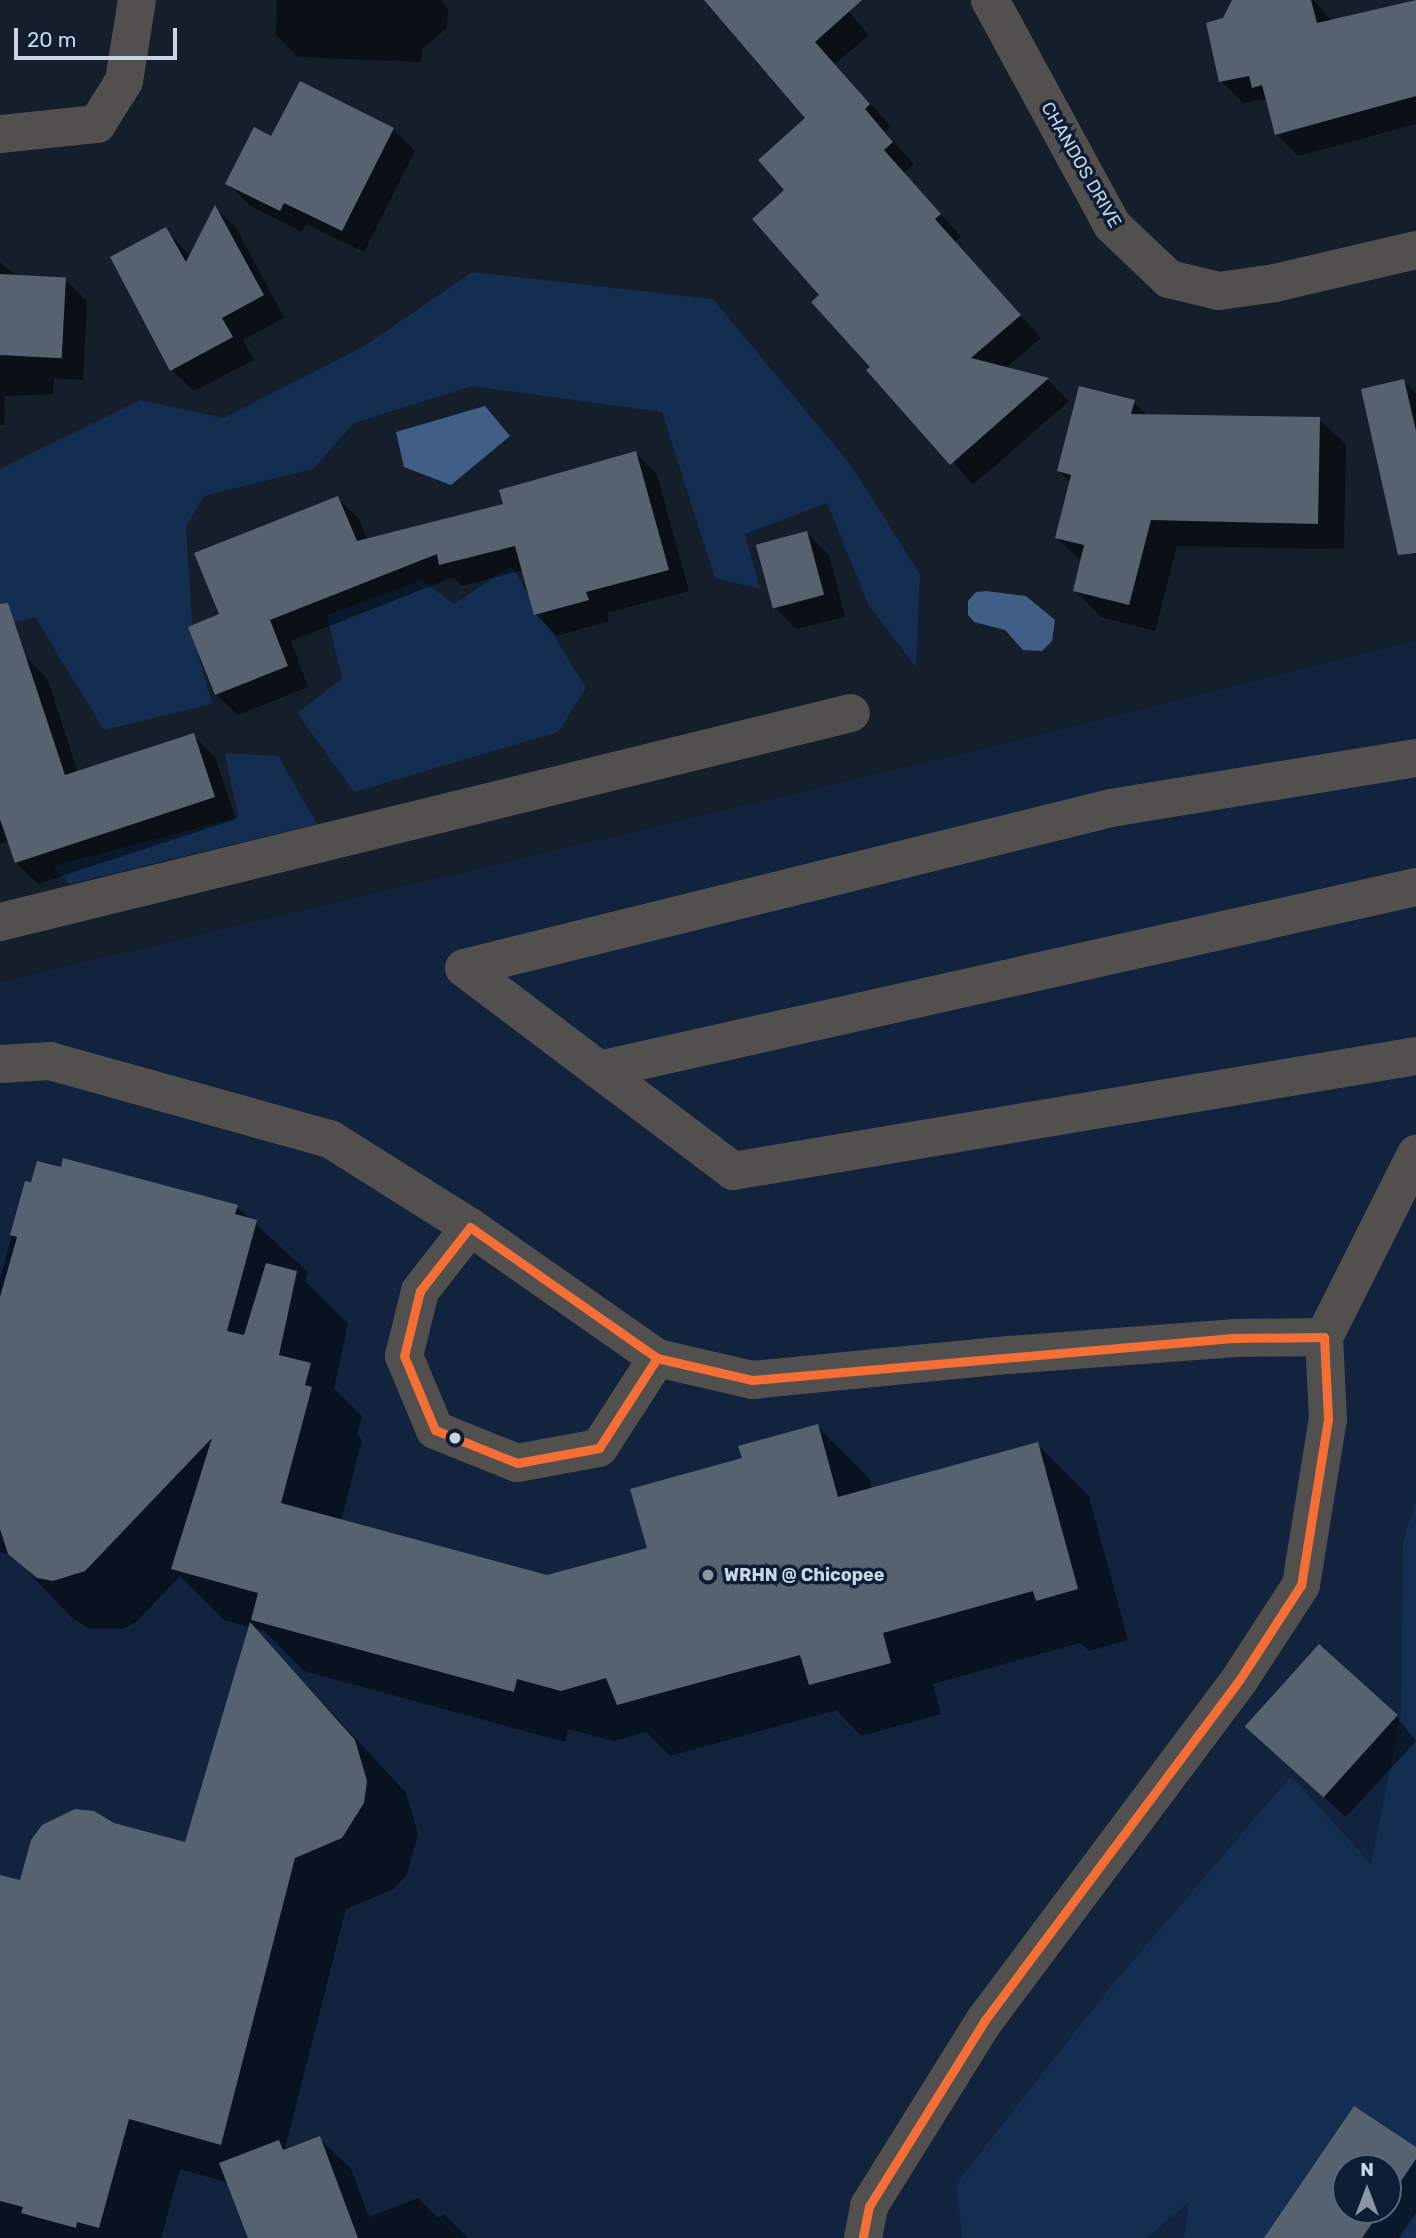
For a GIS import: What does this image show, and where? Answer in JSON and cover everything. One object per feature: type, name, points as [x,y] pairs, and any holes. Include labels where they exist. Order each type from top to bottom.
[{"type":"street","points":[[0,134],[97,124],[124,81],[137,0]]},
{"type":"street","name":"CHANDOS DRIVE","points":[[990,0],[1112,226],[1169,279],[1219,291],[1275,284],[1416,250]]},
{"type":"street","points":[[0,922],[851,713]]},
{"type":"street","points":[[1416,758],[1111,808],[464,968],[733,1171],[1416,1056]]},
{"type":"street","points":[[598,1070],[1416,887]]},
{"type":"street","points":[[0,1064],[50,1061],[330,1139],[470,1227],[657,1358],[752,1380],[1009,1354],[1234,1338],[1324,1337]]},
{"type":"street","points":[[863,2238],[869,2206],[985,2020],[1240,1679],[1301,1585],[1328,1419],[1324,1337],[1416,1154]]},
{"type":"street","points":[[470,1227],[420,1291],[404,1356],[435,1430],[517,1463],[598,1448],[657,1358]]},
{"type":"shaded area","points":[[472,272],[713,299],[850,464],[920,574],[916,667],[869,606],[827,503],[745,534],[760,589],[715,578],[662,412],[472,386],[354,423],[313,469],[204,496],[186,527],[193,635],[212,704],[104,730],[35,617],[0,626],[0,469],[140,400],[224,418],[366,345]]},
{"type":"shaded area","points":[[485,406],[510,436],[451,485],[404,467],[396,432]]},
{"type":"shaded area","points":[[511,566],[586,688],[558,732],[354,792],[297,713],[342,679],[327,615],[422,580],[454,604]]},
{"type":"shaded area","points":[[976,592],[1026,596],[1055,620],[1052,641],[1042,651],[1023,650],[1005,630],[974,622],[968,615],[968,601]]},
{"type":"shaded area","name":"WRHN @ Chicopee","points":[[1416,640],[1416,2238],[0,2238],[0,982],[965,753]]},
{"type":"shaded area","points":[[225,753],[278,756],[317,824],[69,884],[53,866],[238,817]]},
{"type":"shaded area","points":[[1416,1499],[1416,2238],[1184,2238],[1189,2202],[1147,2238],[962,2238],[956,2184],[1107,1991],[1291,1776],[1371,1864],[1401,1713],[1403,1542]]},
{"type":"building","points":[[704,0],[862,0],[815,42],[870,104],[865,109],[893,142],[884,150],[941,214],[935,219],[1021,315],[971,358],[1049,378],[950,465],[866,370],[870,367],[811,302],[819,295],[752,219],[784,190],[758,160],[805,118]]},
{"type":"building","points":[[1232,0],[1311,0],[1317,23],[1416,0],[1416,96],[1275,135],[1262,85],[1252,88],[1249,76],[1219,82],[1206,23],[1223,18]]},
{"type":"building","points":[[300,81],[394,128],[342,231],[284,203],[280,211],[225,184],[254,127],[271,136]]},
{"type":"building","points":[[215,205],[264,295],[222,318],[233,337],[170,371],[110,257],[166,227],[186,262]]},
{"type":"building","points":[[0,274],[66,277],[62,358],[0,355]]},
{"type":"building","points":[[1404,379],[1416,431],[1416,553],[1398,555],[1361,389]]},
{"type":"building","points":[[1079,386],[1135,400],[1131,414],[1320,417],[1318,524],[1151,520],[1129,605],[1073,591],[1084,545],[1055,538],[1071,475],[1057,471]]},
{"type":"building","points":[[636,451],[669,570],[586,592],[589,600],[534,615],[515,546],[439,565],[437,554],[270,620],[288,666],[215,695],[188,627],[219,614],[194,553],[338,496],[357,541],[503,504],[499,490]]},
{"type":"building","points":[[807,531],[824,595],[773,608],[756,545]]},
{"type":"building","points":[[8,603],[65,775],[194,733],[215,797],[15,863],[0,819],[0,604]]},
{"type":"building","points":[[63,1158],[238,1205],[235,1214],[257,1220],[227,1331],[244,1335],[266,1263],[297,1271],[279,1355],[311,1363],[305,1385],[312,1387],[281,1503],[547,1575],[647,1548],[630,1489],[742,1458],[738,1446],[818,1424],[838,1497],[1038,1442],[1078,1589],[1036,1601],[1033,1591],[883,1633],[891,1663],[809,1685],[800,1655],[617,1705],[606,1678],[561,1691],[517,1679],[514,1692],[251,1620],[258,1593],[171,1569],[212,1438],[85,1571],[53,1581],[37,1578],[8,1554],[0,1529],[0,1297],[17,1237],[10,1235],[25,1181],[31,1182],[37,1161],[61,1167]]},
{"type":"building","points":[[250,1622],[355,1740],[367,1781],[364,1803],[342,1838],[295,1858],[221,2145],[129,2119],[99,2228],[77,2222],[76,2228],[21,2213],[23,2207],[0,2201],[0,1875],[20,1880],[31,1840],[42,1825],[75,1809],[94,1811],[114,1823],[185,1842]]},
{"type":"building","points":[[1319,1644],[1398,1715],[1323,1797],[1245,1726]]},
{"type":"building","points":[[1354,2106],[1416,2147],[1416,2159],[1402,2180],[1402,2154],[1332,2154],[1332,2224],[1372,2224],[1362,2238],[1264,2238]]},
{"type":"building","points":[[320,2136],[358,2238],[248,2238],[219,2163],[279,2140],[283,2150]]},
{"type":"transit line","points":[[470,1227],[657,1358],[599,1448],[517,1463],[435,1430],[404,1356],[420,1291],[470,1227]]},
{"type":"transit line","points":[[657,1358],[752,1380],[1235,1338],[1324,1337],[1328,1419],[1301,1585],[1240,1679],[985,2020],[869,2206],[863,2238]]},
{"type":"place","name":"WRHN @ Chicopee","points":[[708,1575]]}]
